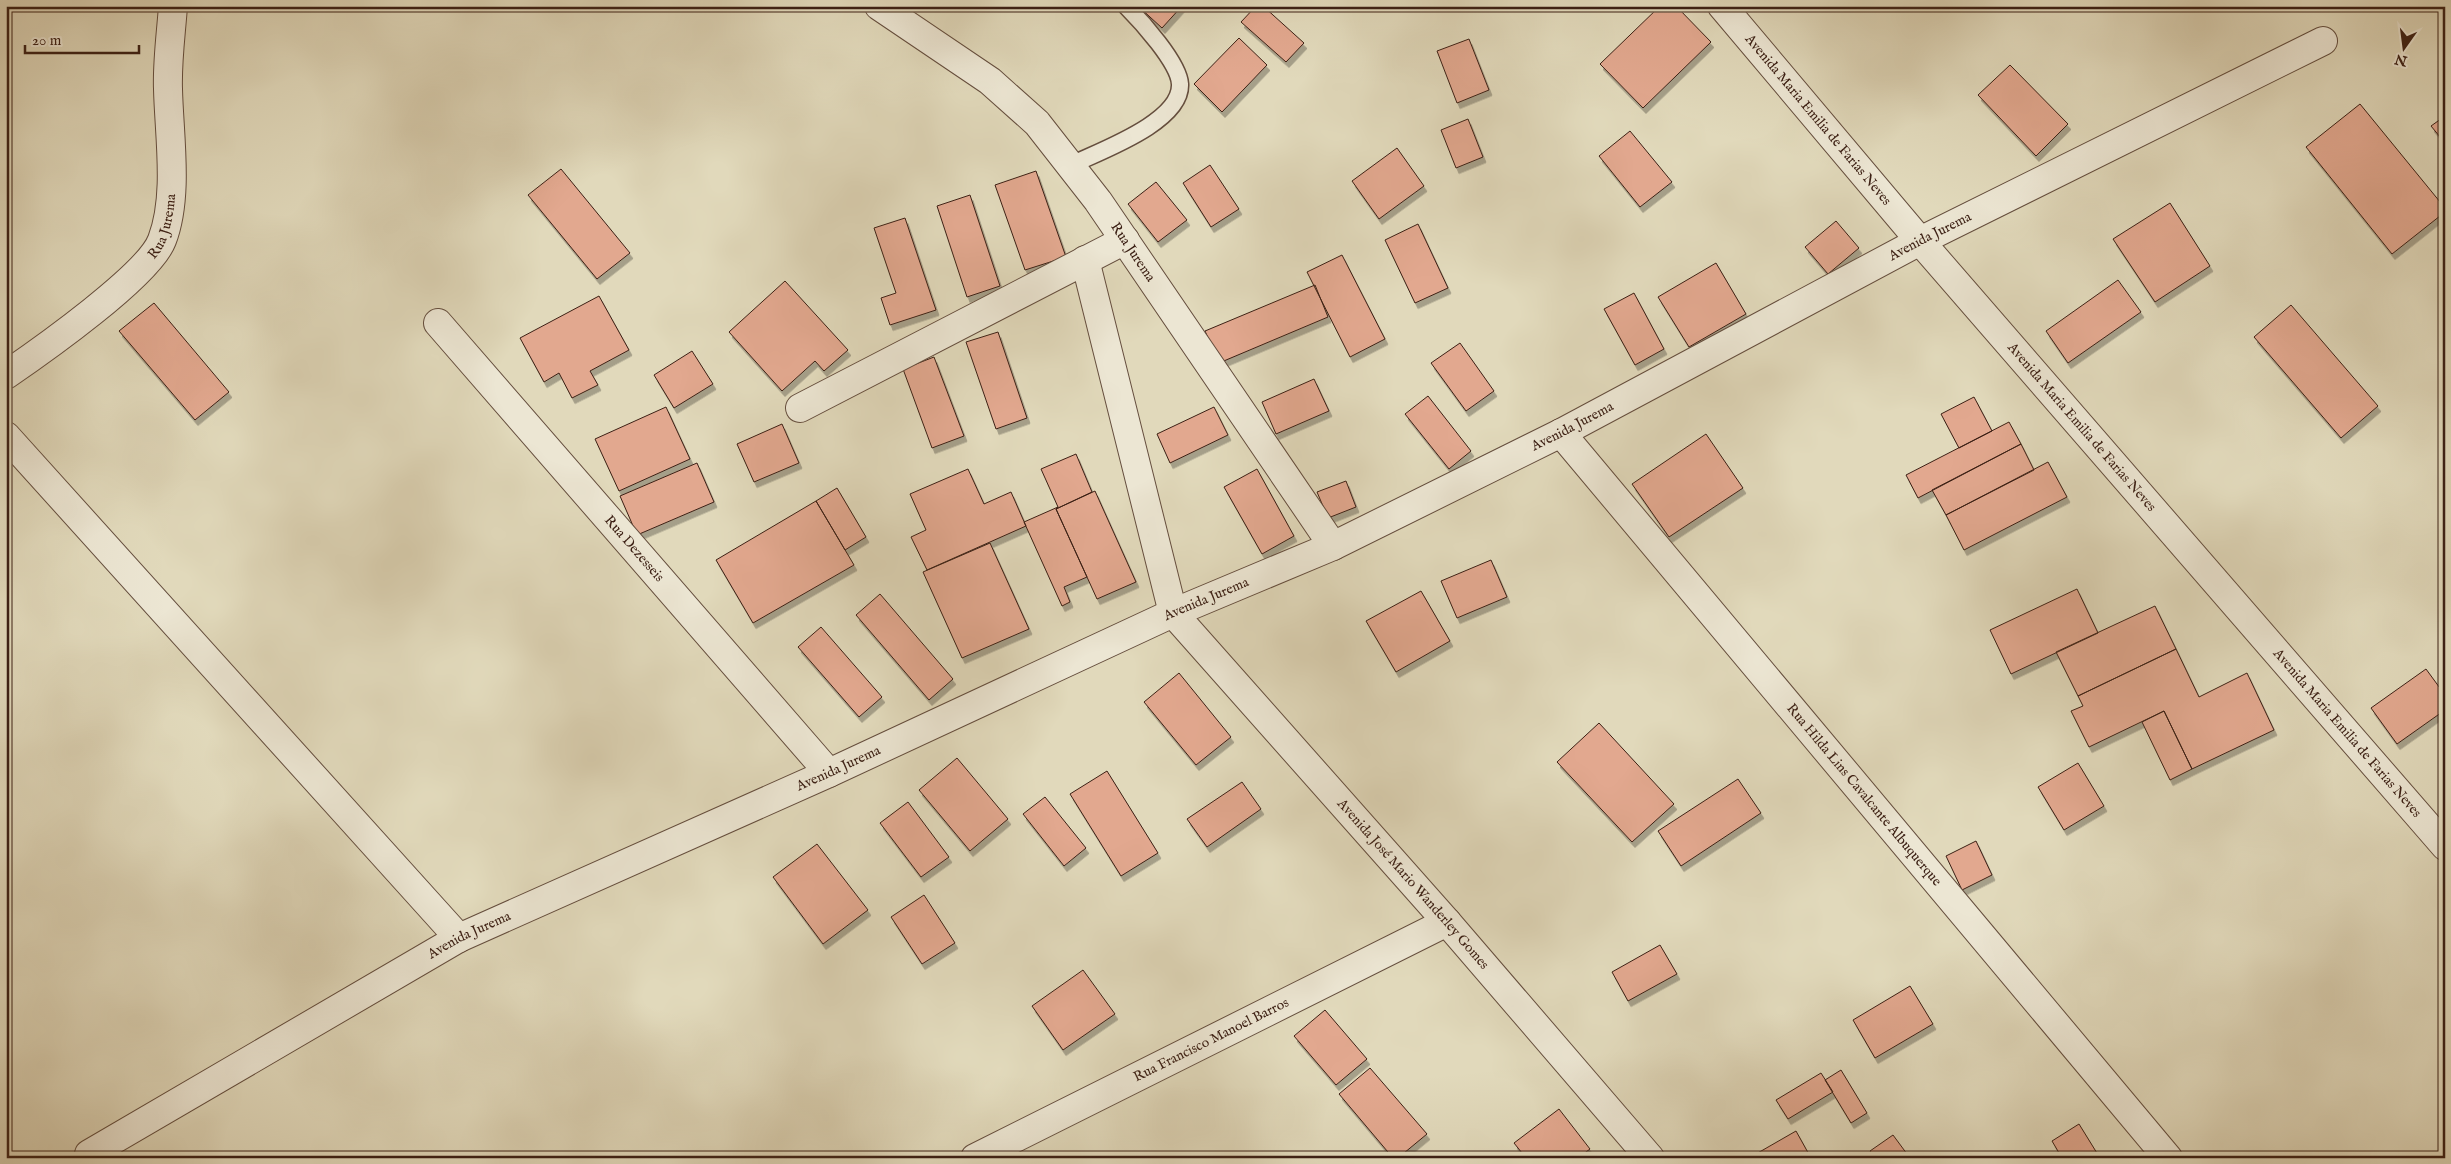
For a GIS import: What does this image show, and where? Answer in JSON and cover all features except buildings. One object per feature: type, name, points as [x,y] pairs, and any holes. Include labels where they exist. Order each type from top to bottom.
[{"type":"street","name":"Rua Jurema","points":[[6,375],[48,346],[138,273],[162,241],[172,191],[168,87],[173,6]]},
{"type":"street","name":"Rua Jurema","points":[[880,6],[990,81],[1036,123],[1071,165],[1125,240],[1333,546]]},
{"type":"street","name":"Avenida Maria Emilia de Farias Neves","points":[[1722,6],[1920,241],[2445,846]]},
{"type":"street","name":"Avenida Jurema","points":[[89,1154],[459,938],[829,773],[1173,613],[1333,546],[1561,433],[1920,241],[2323,41]]},
{"type":"street","points":[[800,408],[1125,240]]},
{"type":"street","points":[[1085,260],[1173,613]]},
{"type":"street","name":"Rua Dezesseis","points":[[438,323],[829,773]]},
{"type":"street","name":"Rua Hilda Lins Cavalcante Albuquerque","points":[[1561,433],[2168,1158]]},
{"type":"street","points":[[6,436],[459,938]]},
{"type":"street","name":"Avenida José Mario Wanderley Gomes","points":[[1173,613],[1447,922],[1650,1158]]},
{"type":"street","name":"Rua Francisco Manoel Barros","points":[[974,1158],[1447,922]]},
{"type":"lane","points":[[1071,165],[1158,122],[1175,104],[1180,84],[1167,54],[1143,23],[1126,6]]}]
